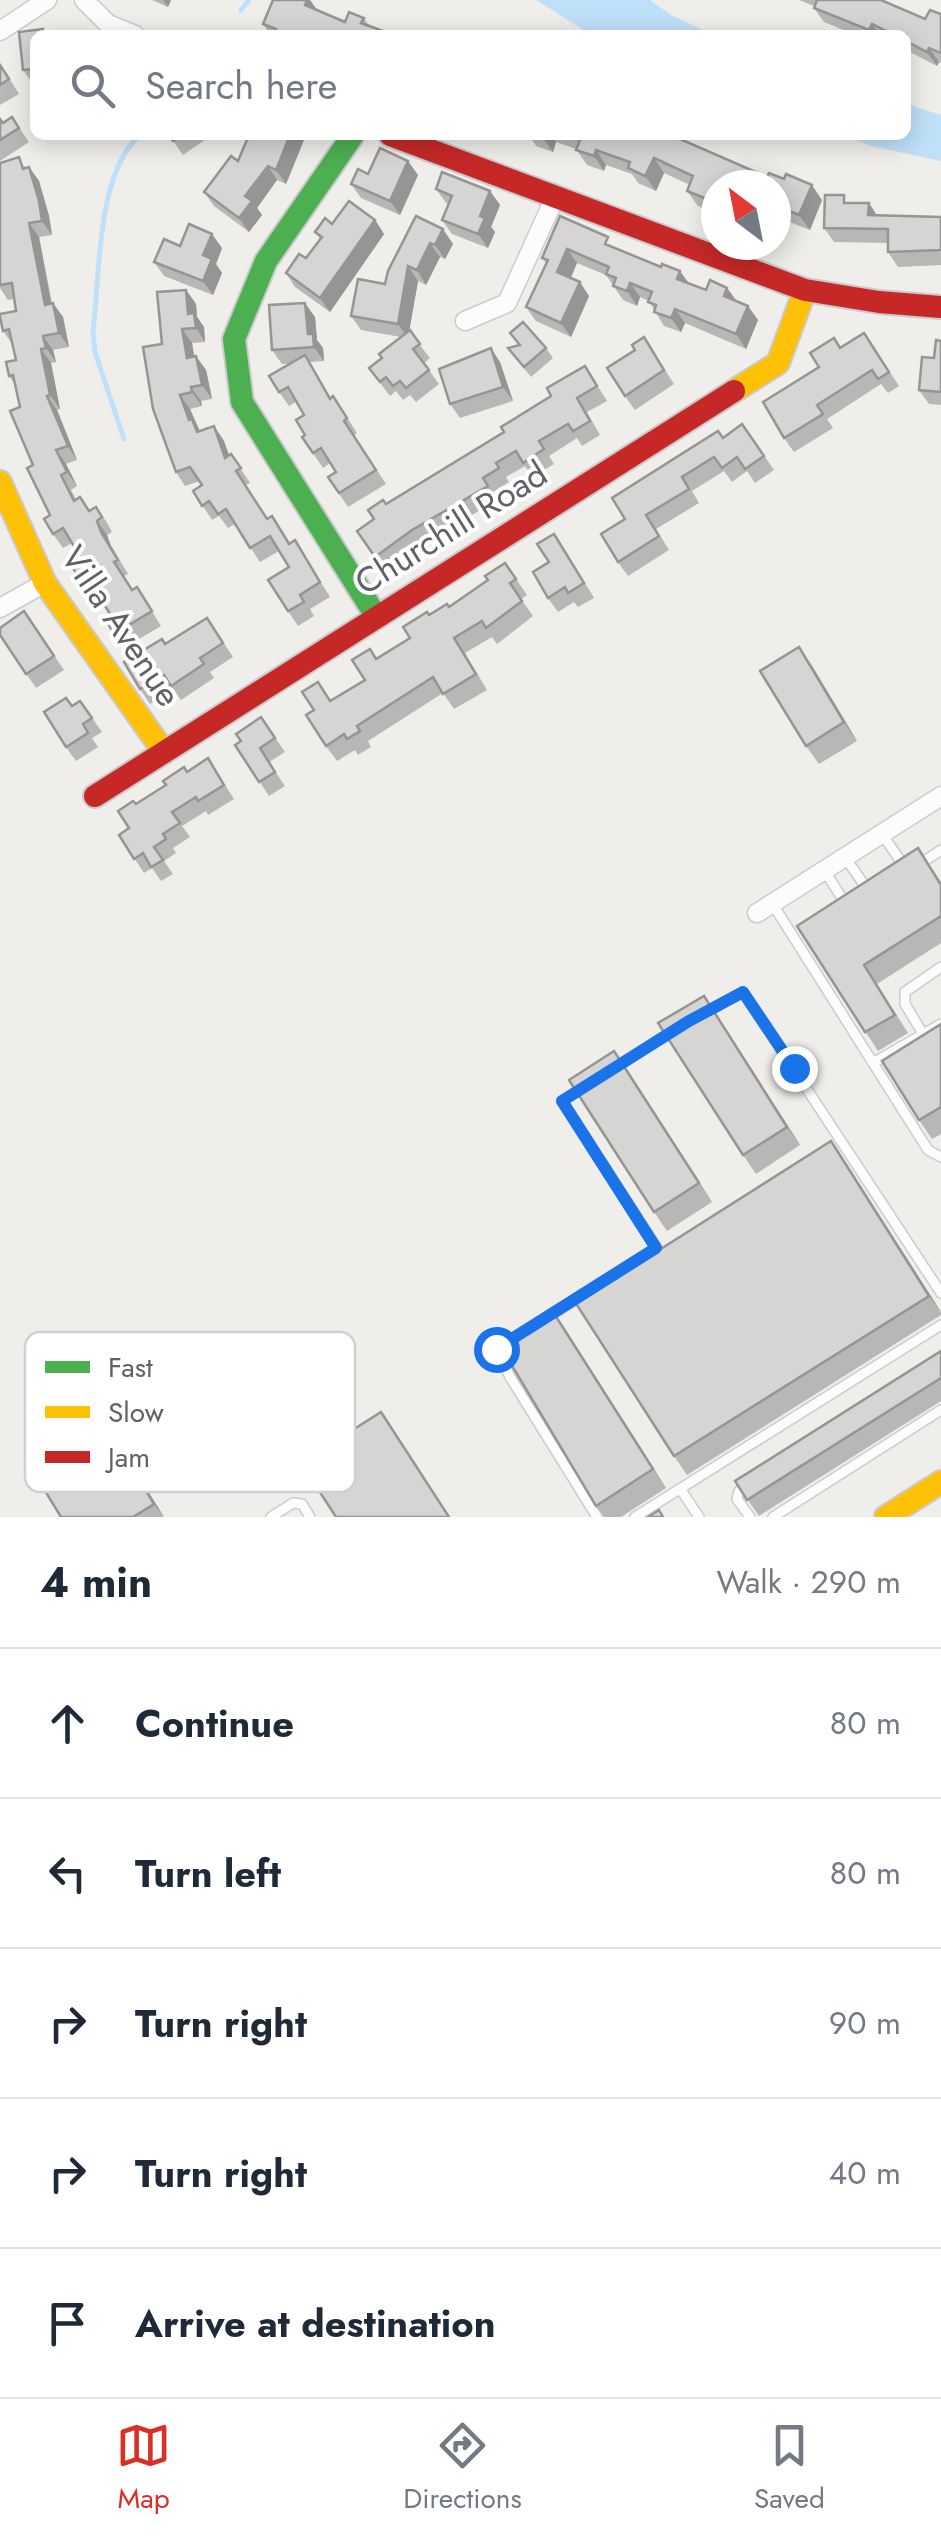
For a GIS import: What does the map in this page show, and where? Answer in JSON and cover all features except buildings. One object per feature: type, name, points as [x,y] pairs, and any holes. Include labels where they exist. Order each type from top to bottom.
[{"type":"street","points":[[0,31],[47,0]]},
{"type":"street","points":[[84,0],[108,24],[123,30]]},
{"type":"street","points":[[350,140],[266,261],[234,339],[242,402],[376,616]]},
{"type":"street","points":[[404,140],[806,290],[941,307]]},
{"type":"street","points":[[465,321],[507,302],[556,196]]},
{"type":"street","name":"Churchill Road","points":[[95,796],[778,363],[806,290]]},
{"type":"street","name":"Villa Avenue","points":[[0,482],[45,584],[164,752]]},
{"type":"street","points":[[0,608],[45,584]]},
{"type":"street","points":[[765,908],[941,796]]},
{"type":"street","points":[[886,1517],[941,1482]]},
{"type":"lane","points":[[882,834],[908,872]]},
{"type":"lane","points":[[895,880],[940,852]]},
{"type":"lane","points":[[845,857],[871,895]]},
{"type":"lane","points":[[824,870],[850,909]]},
{"type":"lane","points":[[836,918],[883,887]]},
{"type":"lane","points":[[765,908],[797,943],[928,1150],[941,1157]]},
{"type":"lane","points":[[797,943],[810,934]]},
{"type":"lane","points":[[923,1034],[905,1004],[905,992],[941,967]]},
{"type":"lane","points":[[610,1071],[743,992],[941,1293]]},
{"type":"lane","points":[[873,1063],[941,1024]]},
{"type":"lane","points":[[594,1081],[562,1101],[656,1248],[496,1349],[597,1517]]},
{"type":"lane","points":[[635,1517],[941,1325]]},
{"type":"lane","points":[[773,1517],[941,1410]]},
{"type":"lane","points":[[750,1517],[737,1499],[739,1492],[756,1481]]},
{"type":"lane","points":[[681,1490],[698,1517]]},
{"type":"lane","points":[[271,1517],[293,1503],[302,1504],[310,1517]]},
{"type":"water","points":[[536,0],[650,0],[703,30],[584,30]]},
{"type":"water","points":[[911,106],[941,115],[941,161],[855,140],[911,140]]},
{"type":"waterway","points":[[241,10],[249,0]]},
{"type":"waterway","points":[[124,439],[95,352],[93,331],[108,199],[115,174],[136,140]]},
{"type":"traffic: fast","points":[[350,140],[266,261],[234,339],[242,402],[376,616]]},
{"type":"traffic: slow","points":[[734,391],[778,363],[805,290]]},
{"type":"traffic: slow","points":[[0,482],[45,583],[164,752]]},
{"type":"traffic: slow","points":[[886,1517],[941,1482]]},
{"type":"traffic: jam","points":[[403,140],[805,290],[941,307]]},
{"type":"traffic: jam","points":[[95,796],[734,391]]},
{"type":"route","points":[[496,1349],[656,1248],[562,1101],[689,1021],[743,992],[794,1068]]}]
